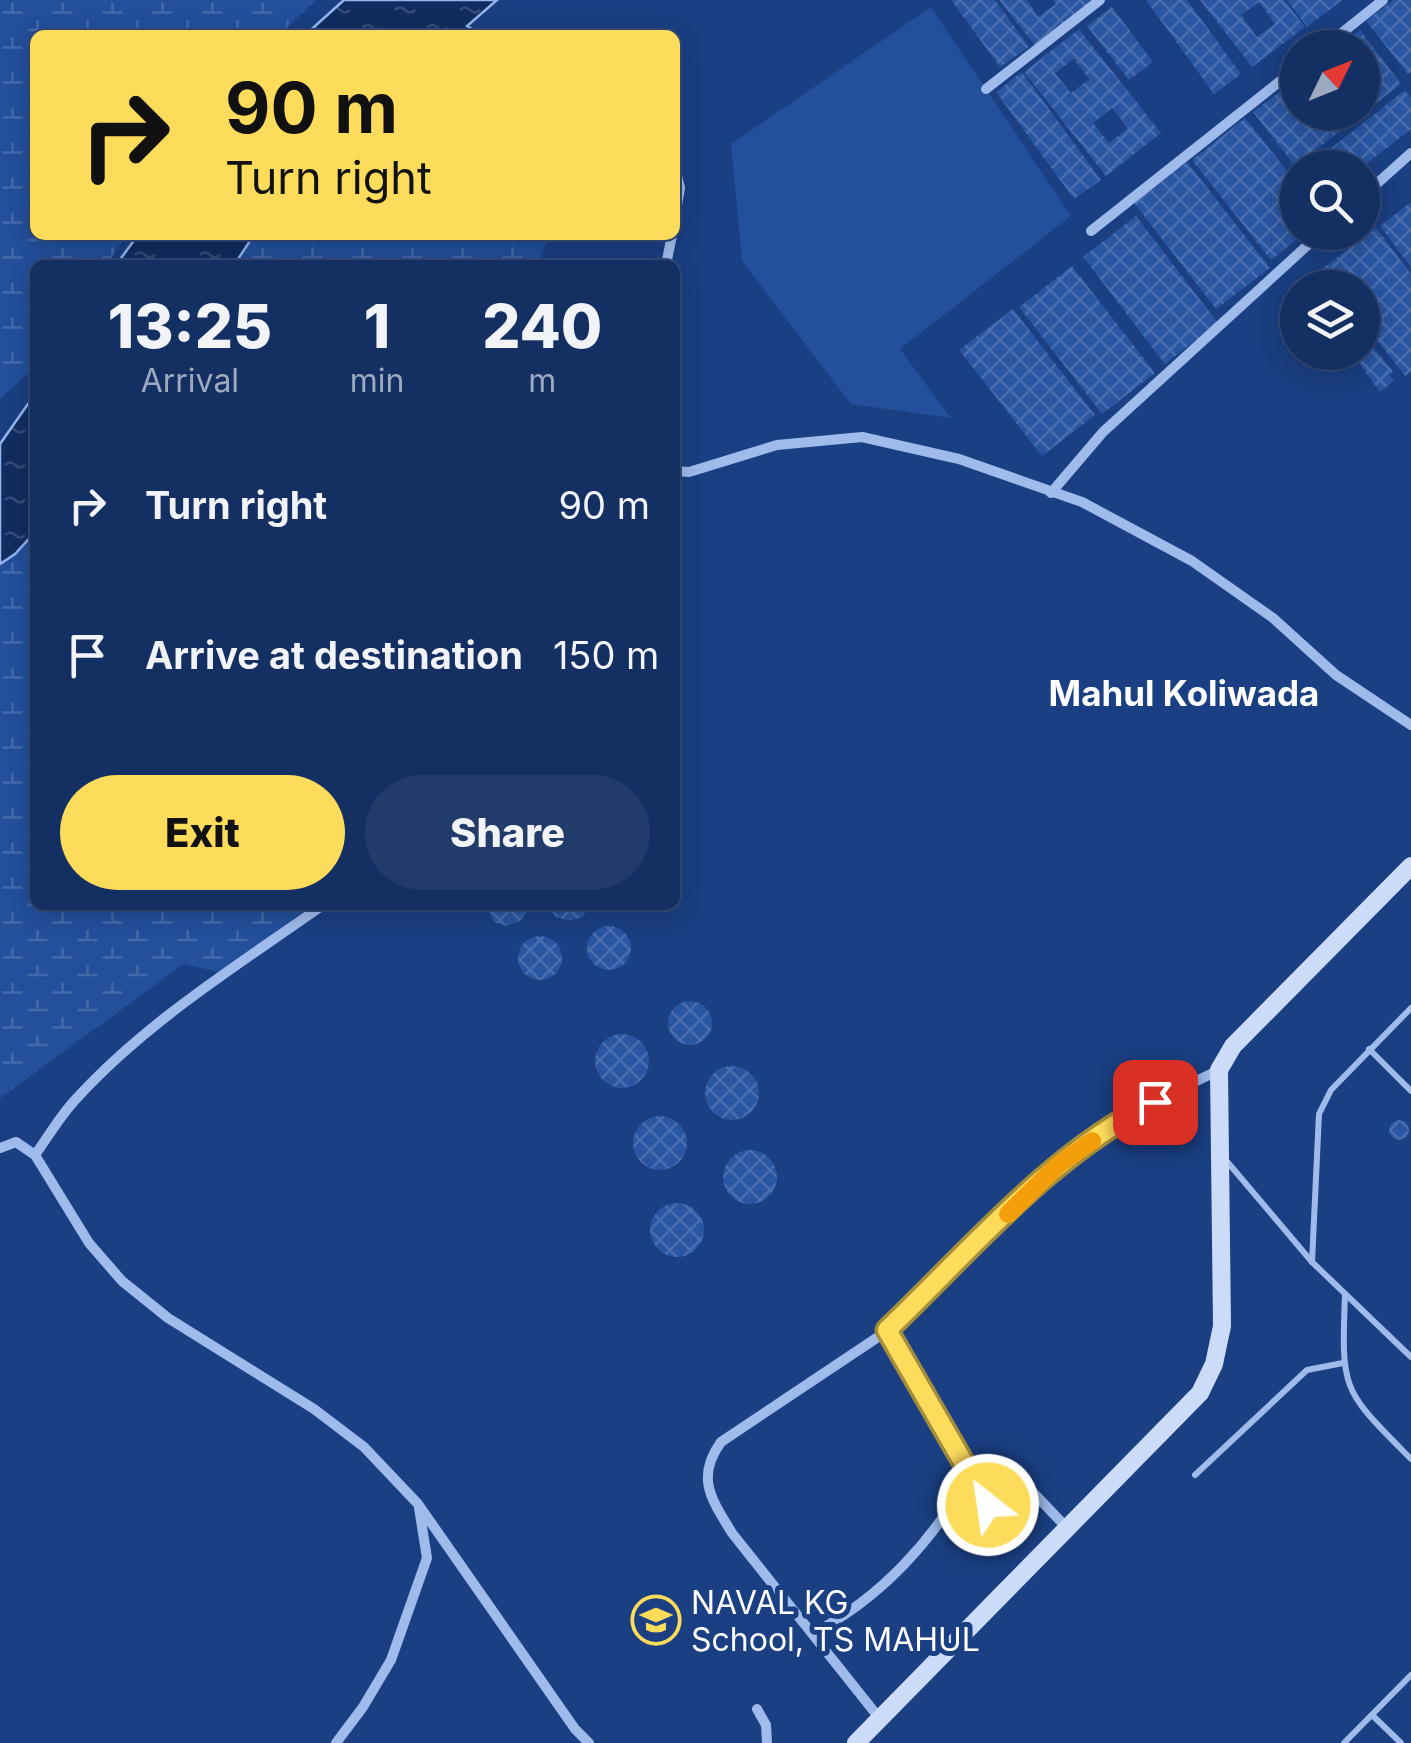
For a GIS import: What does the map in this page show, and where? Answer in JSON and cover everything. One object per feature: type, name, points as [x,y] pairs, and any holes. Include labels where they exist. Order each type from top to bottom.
[{"type":"street","points":[[986,89],[1100,0]]},
{"type":"street","points":[[1345,30],[1383,0]]},
{"type":"street","points":[[1091,230],[1280,81]]},
{"type":"street","points":[[1380,181],[1411,154]]},
{"type":"street","points":[[1051,492],[1102,432],[1302,250]]},
{"type":"street","points":[[680,471],[777,445],[862,437],[959,459],[1082,502],[1192,561],[1273,618],[1336,674],[1411,725]]},
{"type":"street","points":[[856,1743],[1200,1394],[1214,1364],[1222,1326],[1219,1070],[1233,1046],[1411,866]]},
{"type":"street","points":[[35,1155],[75,1100],[132,1046],[162,1020],[316,910]]},
{"type":"street","points":[[880,1719],[732,1533],[712,1500],[706,1474],[708,1459],[720,1442],[887,1330],[1058,1165],[1124,1117],[1219,1070]]},
{"type":"street","points":[[0,1148],[16,1142],[35,1155],[89,1243],[122,1280],[168,1318],[314,1409],[364,1447],[418,1504],[574,1730],[589,1743]]},
{"type":"street","points":[[887,1330],[994,1509],[1027,1486],[1066,1527]]},
{"type":"street","points":[[814,1633],[876,1593],[917,1554],[971,1474]]},
{"type":"street","points":[[336,1743],[390,1660],[428,1558],[418,1504]]},
{"type":"street","points":[[757,1710],[766,1725],[767,1743]]},
{"type":"lane","points":[[1312,1262],[1320,1114],[1331,1090],[1411,1008]]},
{"type":"lane","points":[[1369,1049],[1411,1092]]},
{"type":"lane","points":[[1222,1156],[1312,1262],[1411,1357]]},
{"type":"lane","points":[[1346,1294],[1343,1363],[1348,1386],[1360,1408],[1411,1459]]},
{"type":"lane","points":[[1195,1475],[1308,1370],[1343,1363]]},
{"type":"lane","points":[[1344,1743],[1411,1675]]},
{"type":"lane","points":[[1372,1715],[1400,1743]]},
{"type":"green space","points":[[0,0],[316,0],[284,30],[30,30],[30,240],[124,240],[110,260],[30,260],[30,372],[0,399]]},
{"type":"green space","points":[[931,7],[1071,216],[900,349],[951,418],[851,404],[742,261],[731,144]]},
{"type":"green space","points":[[251,240],[547,240],[540,260],[237,260]]},
{"type":"green space","points":[[30,538],[30,910],[307,910],[218,972],[184,964],[0,1098],[0,564]]},
{"type":"water","points":[[344,0],[497,0],[467,26],[474,30],[311,30]]},
{"type":"water","points":[[134,240],[251,240],[237,260],[120,260]]},
{"type":"water","points":[[30,401],[30,538],[0,564],[0,444]]},
{"type":"building","points":[[951,0],[995,0],[1029,47],[1000,67]]},
{"type":"building","points":[[999,0],[1027,0],[1038,17],[1056,4],[1053,0],[1096,0],[1036,47]]},
{"type":"building","points":[[1146,0],[1187,0],[1241,74],[1214,94]]},
{"type":"building","points":[[1200,0],[1284,0],[1305,27],[1280,30],[1280,46],[1252,67]],"holes":[[[1259,2],[1275,24],[1257,37],[1241,15]]]},
{"type":"building","points":[[1287,0],[1342,0],[1307,27]]},
{"type":"building","points":[[1393,0],[1411,0],[1411,72],[1408,74],[1380,39],[1380,30],[1373,30],[1366,21]]},
{"type":"building","points":[[1112,7],[1153,62],[1129,80],[1087,26]]},
{"type":"building","points":[[1079,29],[1161,133],[1106,176],[1024,72]],"holes":[[[1074,59],[1089,79],[1071,93],[1055,73]],[[1112,108],[1128,128],[1109,143],[1093,123]]]},
{"type":"building","points":[[1380,56],[1401,84],[1380,100]]},
{"type":"building","points":[[1022,72],[1101,180],[1074,199],[996,92]]},
{"type":"building","points":[[1405,90],[1411,98],[1411,129],[1380,153],[1380,150],[1329,150],[1354,130],[1380,130],[1380,110]]},
{"type":"building","points":[[1280,92],[1280,130],[1342,130],[1316,150],[1283,150],[1253,112]]},
{"type":"building","points":[[1245,118],[1280,162],[1280,250],[1284,250],[1271,260],[1192,160]]},
{"type":"building","points":[[1187,162],[1270,268],[1216,309],[1134,203]]},
{"type":"building","points":[[1411,202],[1411,267],[1380,226]]},
{"type":"building","points":[[1136,216],[1218,323],[1165,364],[1083,257]]},
{"type":"building","points":[[1380,233],[1411,274],[1411,371],[1405,376],[1380,344],[1380,270],[1322,269],[1347,250],[1380,250]]},
{"type":"building","points":[[1072,266],[1155,373],[1102,414],[1019,307]]},
{"type":"building","points":[[1013,309],[1095,415],[1042,456],[959,350]]},
{"type":"building","points":[[1380,355],[1393,371],[1390,375],[1394,381],[1380,392],[1364,370],[1380,370]]},
{"type":"building","points":[[488,910],[528,910],[520,921],[507,926],[494,922]]},
{"type":"building","points":[[551,910],[587,910],[582,917],[569,921],[556,917]]},
{"type":"building","points":[[609,926],[624,933],[631,948],[624,963],[609,970],[594,963],[587,948],[594,933]]},
{"type":"building","points":[[540,936],[555,943],[562,958],[555,973],[540,980],[525,973],[518,958],[525,943]]},
{"type":"building","points":[[690,1001],[705,1008],[712,1023],[705,1038],[690,1045],[675,1038],[668,1023],[675,1008]]},
{"type":"building","points":[[622,1034],[641,1042],[649,1061],[641,1080],[622,1088],[603,1080],[595,1061],[603,1042]]},
{"type":"building","points":[[732,1066],[751,1074],[759,1093],[751,1112],[732,1120],[713,1112],[705,1093],[713,1074]]},
{"type":"building","points":[[660,1116],[679,1124],[687,1143],[679,1162],[660,1170],[641,1162],[633,1143],[641,1124]]},
{"type":"building","points":[[1399,1120],[1409,1130],[1399,1140],[1389,1130]]},
{"type":"building","points":[[750,1150],[769,1158],[777,1177],[769,1196],[750,1204],[731,1196],[723,1177],[731,1158]]},
{"type":"building","points":[[677,1203],[696,1211],[704,1230],[696,1249],[677,1257],[658,1249],[650,1230],[658,1211]]},
{"type":"slow traffic","points":[[1008,1214],[1058,1165],[1092,1141]]},
{"type":"place","name":"NAVAL KG School, TS MAHUL","points":[[656,1620]]},
{"type":"district","name":"Mahul Koliwada","points":[[1184,693]]},
{"type":"route","points":[[988,1505],[887,1330],[1058,1165],[1124,1117],[1155,1102]]}]
